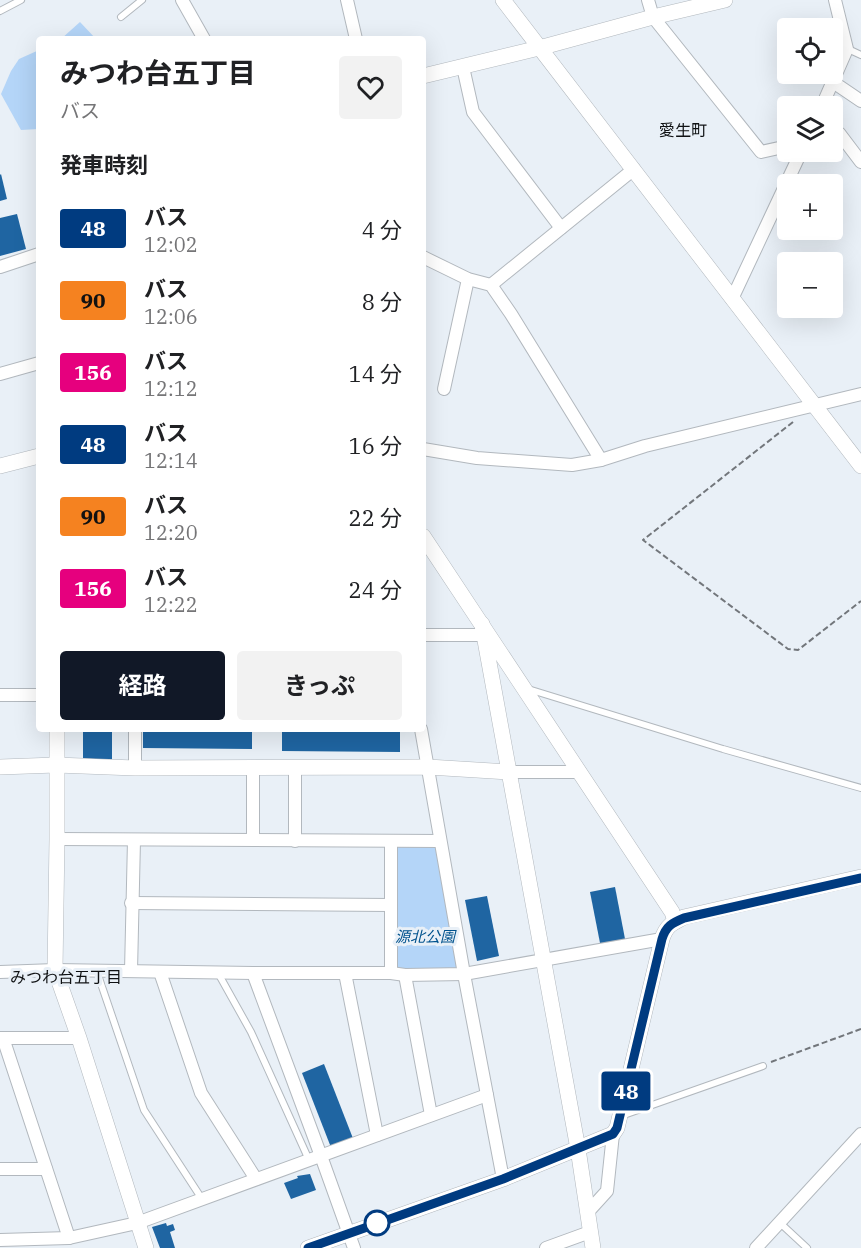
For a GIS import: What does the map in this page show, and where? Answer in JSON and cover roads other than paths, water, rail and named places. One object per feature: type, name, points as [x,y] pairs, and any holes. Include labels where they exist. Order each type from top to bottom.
[{"type":"street","points":[[182,0],[202,36]]},
{"type":"street","points":[[347,0],[355,36]]},
{"type":"street","points":[[502,0],[861,466]]},
{"type":"street","points":[[648,0],[653,17],[761,152],[777,148]]},
{"type":"street","points":[[426,75],[725,0]]},
{"type":"street","points":[[835,0],[847,49],[843,58]]},
{"type":"street","points":[[463,67],[473,112],[561,228]]},
{"type":"street","points":[[836,84],[861,101]]},
{"type":"street","points":[[843,138],[861,162]]},
{"type":"street","points":[[732,299],[796,162]]},
{"type":"street","points":[[491,285],[634,169]]},
{"type":"street","points":[[0,267],[36,255]]},
{"type":"street","points":[[426,258],[468,279],[491,285],[601,460]]},
{"type":"street","points":[[444,389],[468,279]]},
{"type":"street","points":[[1,371],[36,364]]},
{"type":"street","points":[[426,450],[477,458],[572,465],[601,460],[645,446],[861,394]]},
{"type":"street","points":[[0,466],[36,457]]},
{"type":"street","points":[[426,541],[672,912],[675,921]]},
{"type":"street","points":[[426,635],[483,629]]},
{"type":"street","points":[[483,629],[578,1149],[593,1248]]},
{"type":"street","points":[[0,694],[36,695]]},
{"type":"street","points":[[57,732],[55,970],[146,1248]]},
{"type":"street","points":[[135,732],[135,768]]},
{"type":"street","points":[[422,732],[503,1179]]},
{"type":"street","points":[[0,767],[56,765],[135,768],[428,767],[509,772],[580,772]]},
{"type":"street","points":[[253,840],[254,768]]},
{"type":"street","points":[[295,768],[295,841]]},
{"type":"street","points":[[57,839],[440,841]]},
{"type":"street","points":[[130,971],[134,840]]},
{"type":"street","points":[[391,841],[391,973]]},
{"type":"street","points":[[587,1213],[607,1191],[613,1134],[617,1128],[664,931],[668,925],[684,918],[861,878]]},
{"type":"street","points":[[131,903],[391,905]]},
{"type":"street","points":[[0,972],[55,970],[464,974],[662,939]]},
{"type":"street","points":[[160,972],[201,1093],[256,1179]]},
{"type":"street","points":[[253,973],[351,1241]]},
{"type":"street","points":[[345,973],[377,1135]]},
{"type":"street","points":[[405,975],[431,1115]]},
{"type":"street","points":[[69,1238],[1,1038],[79,1038]]},
{"type":"street","points":[[0,1239],[69,1238],[137,1223],[488,1095]]},
{"type":"street","points":[[308,1248],[351,1241],[613,1134]]},
{"type":"street","points":[[756,1248],[861,1134]]},
{"type":"street","points":[[0,1169],[46,1169]]},
{"type":"street","points":[[546,1248],[590,1232]]},
{"type":"lane","points":[[0,11],[21,0]]},
{"type":"lane","points":[[121,17],[142,0]]},
{"type":"lane","points":[[847,49],[861,55]]},
{"type":"lane","points":[[525,688],[723,749],[861,788]]},
{"type":"lane","points":[[97,972],[144,1110],[202,1199]]},
{"type":"lane","points":[[218,972],[251,1032],[309,1160]]},
{"type":"lane","points":[[620,1116],[763,1066]]},
{"type":"lane","points":[[780,1222],[807,1248]]},
{"type":"district","name":"愛生町","points":[[683,130]]},
{"type":"district","name":"みつわ台五丁目","points":[[66,977]]},
{"type":"park label","name":"源北公園","points":[[425,936]]}]
